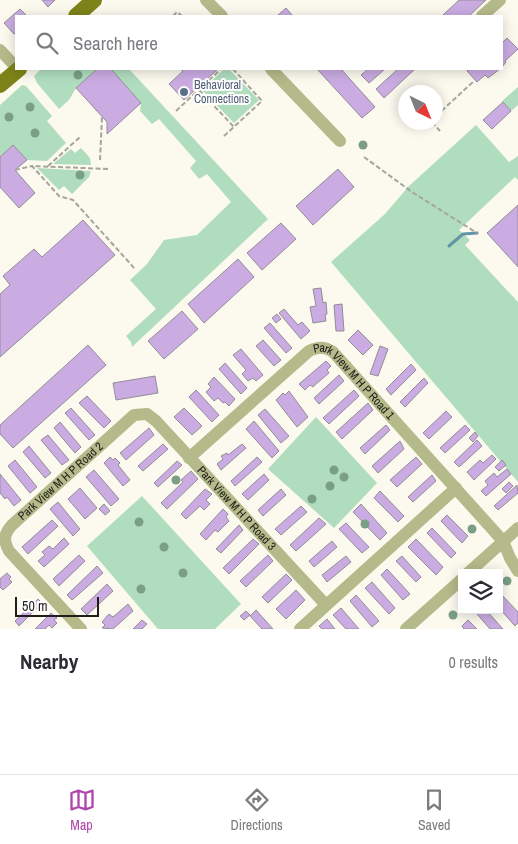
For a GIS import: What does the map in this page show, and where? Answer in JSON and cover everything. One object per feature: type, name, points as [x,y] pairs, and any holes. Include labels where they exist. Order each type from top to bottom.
[{"type":"main road","points":[[77,15],[94,0]]},
{"type":"main road","points":[[0,86],[17,70]]},
{"type":"street","points":[[206,0],[221,15]]},
{"type":"street","points":[[483,15],[500,0]]},
{"type":"street","points":[[0,50],[15,66]]},
{"type":"street","points":[[272,70],[340,141]]},
{"type":"street","name":"Park View M H P Road 1","points":[[189,458],[309,352],[317,348],[326,348],[333,352],[503,541],[518,571]]},
{"type":"street","name":"Park View M H P Road 3","points":[[146,414],[156,421],[326,605]]},
{"type":"street","name":"Park View M H P Road 2","points":[[81,629],[9,551],[4,542],[6,532],[12,524],[134,415],[146,414]]},
{"type":"street","points":[[300,629],[456,488]]},
{"type":"street","points":[[472,569],[518,528]]},
{"type":"street","points":[[406,629],[458,582]]},
{"type":"path","points":[[176,111],[220,70]]},
{"type":"path","points":[[224,136],[262,101],[233,70]]},
{"type":"path","points":[[443,110],[474,81]]},
{"type":"path","points":[[199,90],[234,127]]},
{"type":"path","points":[[100,160],[102,117]]},
{"type":"path","points":[[48,166],[80,137]]},
{"type":"path","points":[[364,156],[405,187],[477,233]]},
{"type":"path","points":[[32,166],[59,196],[73,200],[134,269]]},
{"type":"path","points":[[15,170],[32,166],[108,169]]},
{"type":"path","points":[[405,187],[406,182]]},
{"type":"green space","points":[[40,70],[96,70],[76,88],[69,100],[59,109],[37,83],[34,76]]},
{"type":"green space","points":[[112,70],[130,70],[268,219],[132,347],[131,342],[126,336],[156,309],[130,280],[147,264],[164,240],[197,235],[231,202],[207,174],[199,179],[190,168],[196,161],[159,119],[152,124],[140,111],[141,103]]},
{"type":"green space","points":[[223,70],[230,70],[259,100],[234,123],[202,90]]},
{"type":"green space","points":[[22,85],[26,86],[52,116],[47,121],[66,143],[47,161],[27,160],[13,145],[0,157],[0,105]]},
{"type":"green space","points":[[518,87],[518,105],[511,111],[502,101]]},
{"type":"green space","points":[[476,125],[509,162],[518,156],[518,180],[515,177],[459,230],[470,240],[465,245],[518,302],[518,482],[331,262],[385,214],[409,186]]},
{"type":"green space","points":[[81,148],[90,158],[91,165],[53,164],[71,149],[75,153]]},
{"type":"green space","points":[[37,168],[91,171],[89,177],[72,194],[64,186],[59,190]]},
{"type":"green space","points":[[316,417],[377,483],[334,528],[268,469]]},
{"type":"green space","points":[[142,496],[241,604],[215,629],[158,629],[87,546]]},
{"type":"building","points":[[42,0],[55,0],[48,7]]},
{"type":"building","points":[[459,0],[486,0],[470,15],[443,15]]},
{"type":"building","points":[[286,8],[292,15],[278,15]]},
{"type":"building","points":[[20,9],[26,15],[15,15],[14,34],[4,23]]},
{"type":"building","points":[[507,38],[518,49],[505,61],[503,66],[503,42]]},
{"type":"building","points":[[96,70],[112,70],[141,103],[107,134],[107,122],[76,88]]},
{"type":"building","name":"Behavioral Connections","points":[[182,70],[217,70],[184,100],[169,84],[183,71]]},
{"type":"building","points":[[318,70],[342,70],[375,107],[362,118]]},
{"type":"building","points":[[367,70],[384,70],[369,83],[361,75]]},
{"type":"building","points":[[397,70],[414,70],[384,98],[376,89]]},
{"type":"building","points":[[499,70],[488,78],[485,75],[477,82],[467,71]]},
{"type":"building","points":[[503,102],[511,111],[492,129],[483,120]]},
{"type":"building","points":[[13,145],[27,160],[15,170],[35,193],[19,208],[0,187],[0,157]]},
{"type":"building","points":[[338,169],[354,187],[313,225],[296,206]]},
{"type":"building","points":[[518,205],[518,267],[487,233]]},
{"type":"building","points":[[83,220],[115,255],[0,357],[0,294],[10,285],[3,276],[34,249],[42,257]]},
{"type":"building","points":[[281,223],[296,239],[262,270],[247,253]]},
{"type":"building","points":[[238,259],[254,277],[204,323],[188,304]]},
{"type":"building","points":[[321,288],[323,303],[326,302],[326,321],[313,323],[310,307],[316,306],[313,289]]},
{"type":"building","points":[[342,304],[344,331],[336,331],[334,305]]},
{"type":"building","points":[[284,309],[298,325],[302,322],[310,331],[301,339],[279,313]]},
{"type":"building","points":[[182,311],[198,329],[164,359],[148,341]]},
{"type":"building","points":[[277,314],[281,319],[276,323],[272,318]]},
{"type":"building","points":[[270,323],[292,348],[286,353],[264,328]]},
{"type":"building","points":[[358,330],[373,345],[363,355],[348,340]]},
{"type":"building","points":[[263,340],[281,360],[274,366],[256,346]]},
{"type":"building","points":[[88,345],[106,365],[13,448],[0,434],[0,425]]},
{"type":"building","points":[[380,346],[388,349],[378,376],[370,374]]},
{"type":"building","points":[[241,349],[263,375],[256,381],[253,378],[248,381],[242,374],[246,370],[233,355]]},
{"type":"building","points":[[326,361],[331,366],[327,370],[329,373],[313,387],[310,385],[305,390],[299,384]]},
{"type":"building","points":[[225,363],[247,388],[241,394],[219,369]]},
{"type":"building","points":[[411,364],[416,370],[391,395],[386,389]]},
{"type":"building","points":[[339,375],[344,381],[319,404],[314,398]]},
{"type":"building","points":[[155,376],[158,393],[116,400],[113,383]]},
{"type":"building","points":[[214,377],[235,399],[229,406],[218,398],[214,401],[206,392],[211,387],[208,384]]},
{"type":"building","points":[[424,378],[428,383],[405,407],[400,402]]},
{"type":"building","points":[[196,390],[219,415],[212,422],[189,397]]},
{"type":"building","points":[[354,390],[359,396],[329,424],[323,418]]},
{"type":"building","points":[[289,391],[308,417],[297,427],[276,400],[283,393],[285,395]]},
{"type":"building","points":[[87,396],[111,421],[104,428],[79,403]]},
{"type":"building","points":[[368,403],[373,410],[342,439],[336,432]]},
{"type":"building","points":[[71,408],[95,435],[89,440],[65,413]]},
{"type":"building","points":[[184,408],[202,426],[192,435],[174,417]]},
{"type":"building","points":[[265,409],[289,436],[281,443],[258,415]]},
{"type":"building","points":[[446,411],[452,417],[429,439],[423,433]]},
{"type":"building","points":[[254,421],[279,451],[272,458],[246,429]]},
{"type":"building","points":[[60,422],[81,447],[75,453],[54,428]]},
{"type":"building","points":[[386,425],[390,430],[365,454],[360,448]]},
{"type":"building","points":[[465,425],[470,430],[445,453],[440,448]]},
{"type":"building","points":[[149,428],[154,435],[126,460],[120,453]]},
{"type":"building","points":[[475,432],[478,436],[473,442],[469,438]]},
{"type":"building","points":[[48,435],[69,460],[62,465],[41,440]]},
{"type":"building","points":[[477,440],[482,446],[459,467],[454,462]]},
{"type":"building","points":[[400,441],[404,449],[378,473],[372,466]]},
{"type":"building","points":[[163,444],[168,449],[143,471],[138,466]]},
{"type":"building","points":[[242,444],[246,448],[221,470],[217,464],[223,459],[221,456],[227,453],[228,455]]},
{"type":"building","points":[[29,446],[51,473],[45,478],[23,452]]},
{"type":"building","points":[[492,455],[496,459],[474,480],[467,472],[480,460],[483,463]]},
{"type":"building","points":[[110,457],[113,460],[115,458],[120,463],[118,465],[130,480],[123,486],[104,463]]},
{"type":"building","points":[[257,457],[262,462],[235,486],[231,481]]},
{"type":"building","points":[[416,457],[422,464],[397,487],[390,480]]},
{"type":"building","points":[[15,460],[37,487],[30,493],[8,466]]},
{"type":"building","points":[[502,460],[506,465],[499,471],[495,467]]},
{"type":"building","points":[[177,461],[182,465],[158,487],[154,483]]},
{"type":"building","points":[[507,469],[511,474],[486,496],[481,491],[488,485],[485,481],[494,473],[497,477]]},
{"type":"building","points":[[94,470],[119,499],[111,506],[86,477]]},
{"type":"building","points":[[191,471],[198,479],[167,509],[161,503],[183,482],[181,480]]},
{"type":"building","points":[[0,474],[21,500],[14,506],[7,497],[5,499],[0,493]]},
{"type":"building","points":[[264,474],[269,480],[248,500],[242,494]]},
{"type":"building","points":[[432,475],[436,481],[413,502],[408,497]]},
{"type":"building","points":[[509,482],[513,486],[506,493],[502,489]]},
{"type":"building","points":[[517,485],[518,493],[498,510],[494,506]]},
{"type":"building","points":[[80,488],[97,508],[85,519],[68,499]]},
{"type":"building","points":[[205,489],[212,494],[206,500],[210,504],[204,510],[200,506],[186,519],[181,514]]},
{"type":"building","points":[[281,489],[286,495],[263,516],[258,510]]},
{"type":"building","points":[[380,491],[404,516],[398,522],[374,498]]},
{"type":"building","points":[[58,502],[80,529],[73,536],[50,509]]},
{"type":"building","points":[[104,504],[110,511],[105,515],[99,509]]},
{"type":"building","points":[[361,504],[387,533],[380,540],[353,512]]},
{"type":"building","points":[[301,506],[307,512],[281,535],[275,529]]},
{"type":"building","points":[[223,509],[228,514],[226,517],[229,521],[218,532],[215,530],[206,540],[200,534]]},
{"type":"building","points":[[447,515],[468,536],[462,543],[441,521]]},
{"type":"building","points":[[319,518],[326,524],[296,551],[290,545]]},
{"type":"building","points":[[52,520],[58,526],[28,554],[22,547]]},
{"type":"building","points":[[346,523],[369,547],[362,553],[339,529]]},
{"type":"building","points":[[239,525],[243,530],[221,553],[216,549]]},
{"type":"building","points":[[432,528],[456,553],[451,558],[427,533]]},
{"type":"building","points":[[64,538],[69,544],[44,567],[38,561],[45,555],[42,552],[49,546],[53,549]]},
{"type":"building","points":[[253,539],[259,544],[229,574],[223,568]]},
{"type":"building","points":[[416,539],[443,567],[436,575],[408,547]]},
{"type":"building","points":[[332,541],[337,547],[314,567],[309,561]]},
{"type":"building","points":[[79,555],[85,561],[59,586],[53,579]]},
{"type":"building","points":[[268,555],[273,561],[246,587],[240,581]]},
{"type":"building","points":[[346,556],[351,562],[327,582],[322,575]]},
{"type":"building","points":[[402,556],[421,577],[416,582],[396,561]]},
{"type":"building","points":[[97,566],[103,573],[72,600],[67,595]]},
{"type":"building","points":[[387,569],[410,594],[403,600],[381,575]]},
{"type":"building","points":[[7,573],[11,577],[9,579],[12,582],[3,590],[0,587],[0,579]]},
{"type":"building","points":[[286,574],[292,580],[268,603],[262,597]]},
{"type":"building","points":[[372,582],[395,608],[389,614],[365,588]]},
{"type":"building","points":[[107,584],[113,591],[87,615],[81,609]]},
{"type":"building","points":[[296,590],[305,600],[286,619],[276,609]]},
{"type":"building","points":[[356,595],[379,621],[372,627],[350,601]]},
{"type":"building","points":[[503,596],[518,612],[518,623],[515,626],[503,612]]},
{"type":"building","points":[[38,599],[42,603],[19,626],[15,621]]},
{"type":"building","points":[[128,604],[133,611],[113,629],[102,628],[105,625],[102,622],[109,614],[113,617]]},
{"type":"building","points":[[341,608],[359,629],[346,629],[333,615]]},
{"type":"building","points":[[256,610],[273,629],[262,629],[250,616]]},
{"type":"building","points":[[246,611],[250,615],[244,620],[240,616]]},
{"type":"building","points":[[51,613],[57,618],[54,620],[57,623],[52,628],[49,625],[45,629],[35,629]]},
{"type":"building","points":[[477,614],[490,614],[503,629],[490,629]]},
{"type":"building","points":[[327,619],[335,629],[322,629],[319,626]]},
{"type":"building","points":[[142,620],[147,624],[142,629],[133,629]]},
{"type":"building","points":[[468,620],[477,629],[464,629],[462,626]]},
{"type":"waterway","points":[[449,246],[463,234],[477,233]]},
{"type":"place","name":"Behavioral Connections","points":[[184,92]]}]
